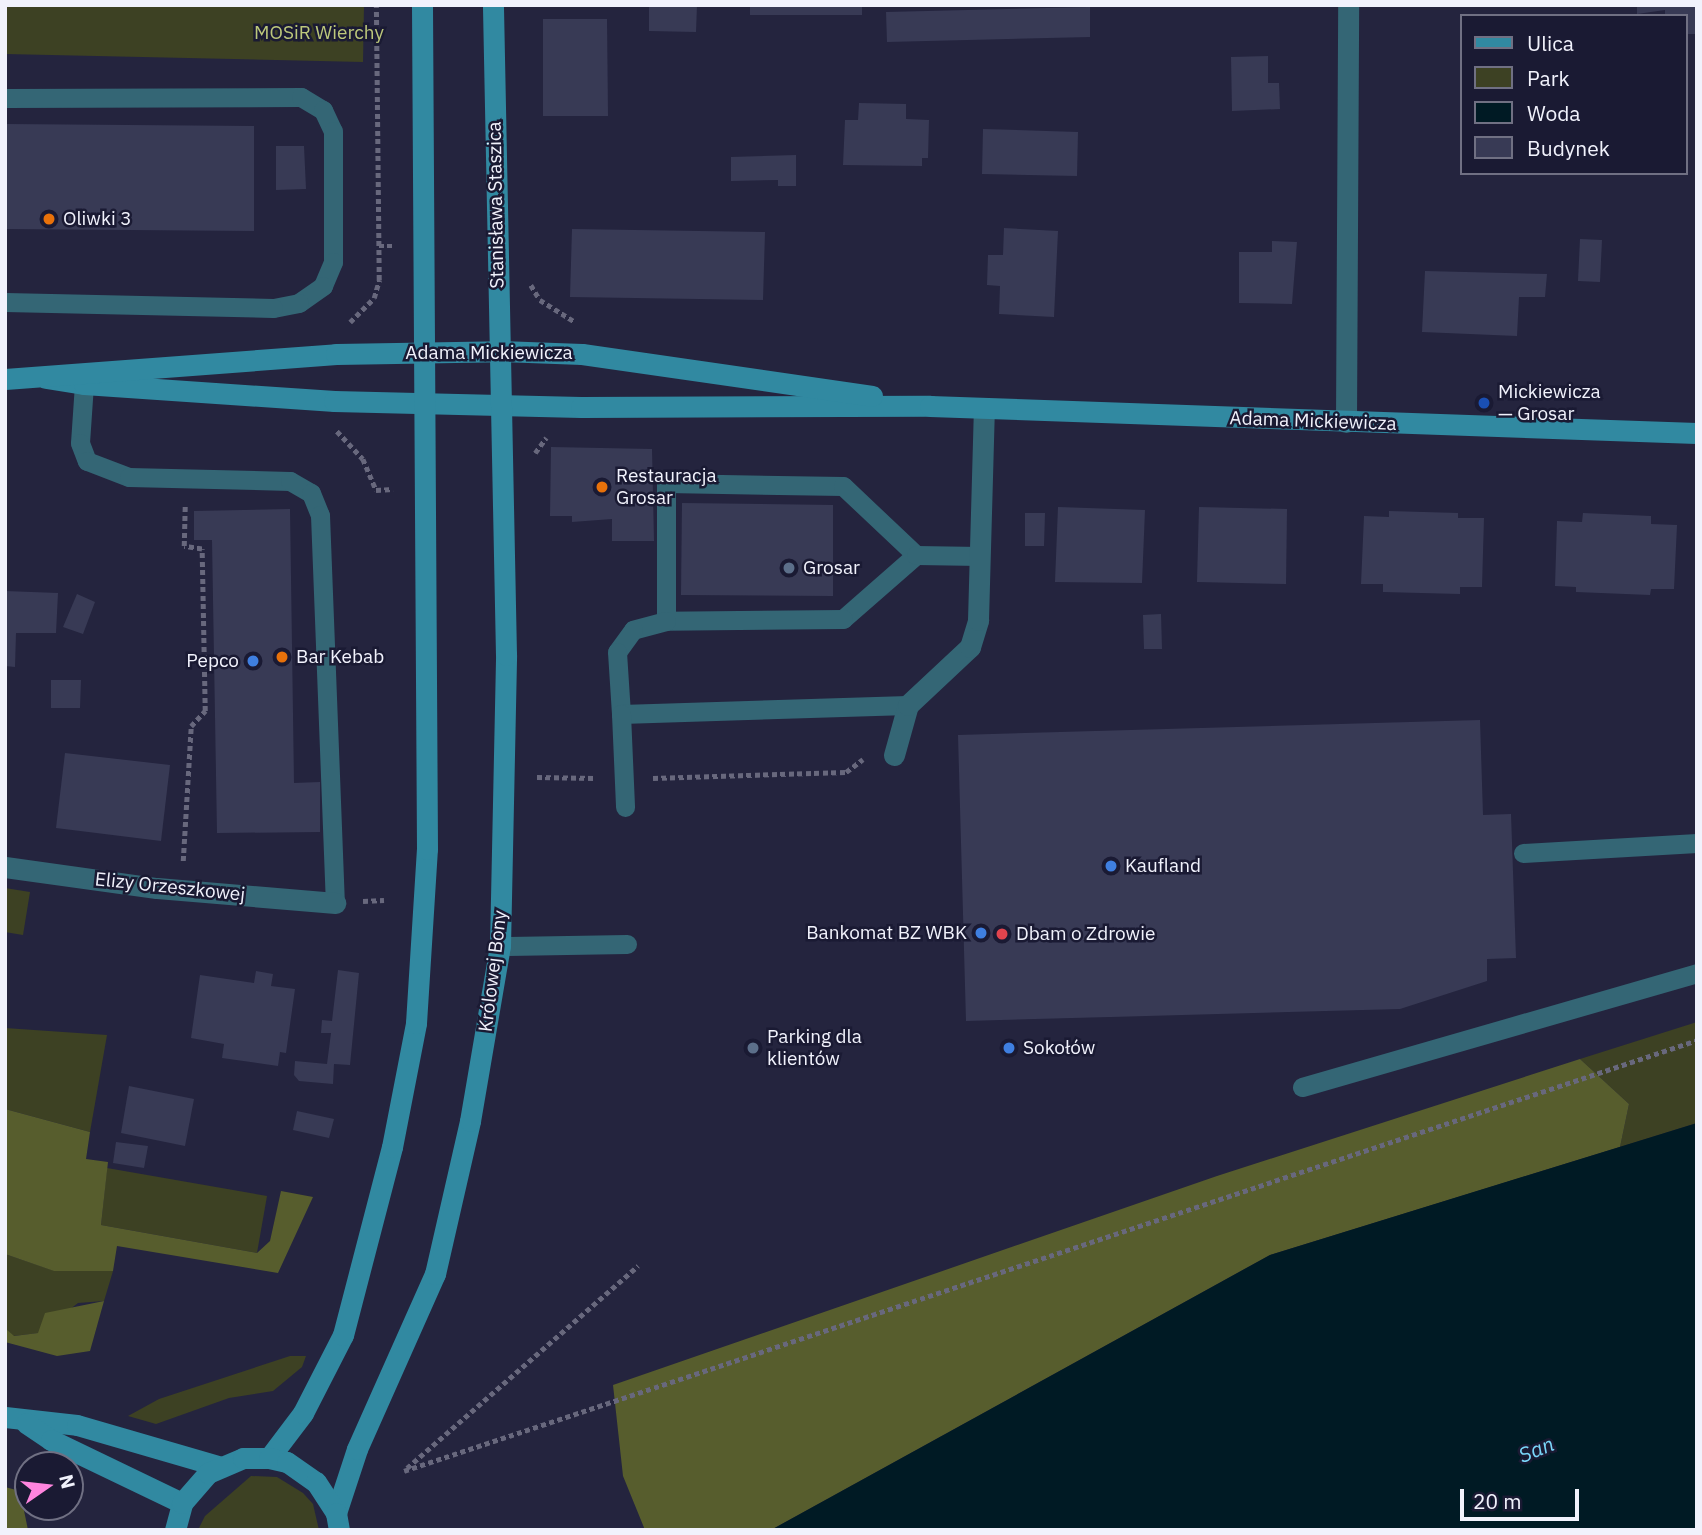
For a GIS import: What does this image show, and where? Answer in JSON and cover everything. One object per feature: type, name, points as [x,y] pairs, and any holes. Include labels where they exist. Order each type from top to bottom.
[{"type":"main road","points":[[269,1458],[303,1413],[343,1335],[392,1147],[416,1023],[427,849],[422,5]]},
{"type":"main road","name":"Stanisława Staszica","points":[[493,5],[499,404]]},
{"type":"main road","name":"Adama Mickiewicza","points":[[5,379],[336,354],[500,351],[582,354],[769,378],[930,406]]},
{"type":"main road","name":"Adama Mickiewicza","points":[[46,378],[84,384],[423,404],[930,406],[1697,433]]},
{"type":"main road","name":"Królowej Bony","points":[[337,1521],[357,1449],[435,1274],[470,1121],[500,946],[506,656],[499,404]]},
{"type":"main road","points":[[5,1417],[26,1423],[77,1425],[218,1466]]},
{"type":"main road","points":[[26,1423],[51,1440],[182,1503]]},
{"type":"main road","points":[[176,1530],[182,1503],[197,1482],[218,1466],[243,1458],[269,1458],[303,1471],[316,1482],[337,1521]]},
{"type":"street","points":[[1346,422],[1348,5]]},
{"type":"street","points":[[894,755],[908,705],[970,647],[978,620],[984,409]]},
{"type":"street","name":"Elizy Orzeszkowej","points":[[5,867],[182,890],[335,903]]},
{"type":"lane","points":[[5,98],[301,97],[323,110],[333,131],[333,262],[323,286],[299,303],[273,308],[5,303]]},
{"type":"lane","points":[[84,384],[80,443],[87,461],[129,478],[290,481],[311,493],[320,515],[335,903]]},
{"type":"lane","points":[[666,621],[666,482],[843,486],[916,555],[980,556]]},
{"type":"lane","points":[[625,807],[617,652],[633,630],[666,621],[843,620],[916,555]]},
{"type":"lane","points":[[621,714],[908,705]]},
{"type":"lane","points":[[1523,853],[1697,843]]},
{"type":"lane","points":[[500,946],[627,944]]},
{"type":"lane","points":[[1301,1087],[1697,973]]},
{"type":"path","points":[[344,326],[361,315],[374,298],[379,280],[376,5]]},
{"type":"path","points":[[527,278],[540,300],[560,316],[582,324]]},
{"type":"path","points":[[334,428],[363,459],[376,490],[400,489]]},
{"type":"path","points":[[531,459],[549,435],[559,435]]},
{"type":"path","points":[[182,890],[191,726],[205,711],[202,549],[184,546],[186,479]]},
{"type":"path","points":[[537,777],[623,779],[846,772],[858,766],[865,756]]},
{"type":"path","points":[[638,1266],[404,1471],[1697,1040]]},
{"type":"green space","name":"MOSiR Wierchy","points":[[5,5],[364,5],[363,62],[5,54]]},
{"type":"green space","points":[[5,888],[30,892],[23,935],[5,932]]},
{"type":"green space","points":[[1697,1022],[1697,1123],[1620,1147],[1629,1104],[1580,1059]]},
{"type":"green space","points":[[5,1028],[107,1035],[90,1132],[5,1109]]},
{"type":"green space","points":[[1580,1059],[1629,1104],[1620,1147],[1270,1255],[771,1530],[645,1530],[623,1476],[613,1385],[1217,1176]]},
{"type":"green space","points":[[5,1109],[90,1132],[86,1159],[108,1162],[101,1225],[257,1253],[270,1241],[281,1191],[313,1197],[278,1273],[117,1246],[113,1271],[54,1271],[5,1254]]},
{"type":"green space","points":[[107,1168],[267,1196],[257,1253],[101,1225]]},
{"type":"green space","points":[[5,1254],[55,1271],[113,1271],[104,1301],[78,1303],[39,1333],[13,1336],[5,1328]]},
{"type":"green space","points":[[104,1301],[90,1351],[57,1356],[5,1342],[5,1328],[14,1336],[38,1333],[45,1313]]},
{"type":"green space","points":[[290,1356],[306,1356],[302,1367],[273,1391],[229,1398],[156,1424],[128,1416],[159,1399]]},
{"type":"green space","points":[[251,1476],[277,1477],[303,1493],[313,1504],[319,1530],[198,1530],[205,1516]]},
{"type":"green space","points":[[5,1487],[14,1489],[14,1521],[26,1521],[28,1530],[5,1530]]},
{"type":"water","name":"San","points":[[1697,1123],[1697,1530],[771,1530],[1270,1255]]},
{"type":"building","points":[[649,5],[697,5],[696,32],[649,31]]},
{"type":"building","points":[[750,5],[862,5],[862,15],[750,15]]},
{"type":"building","points":[[1637,5],[1697,5],[1697,34],[1688,34],[1688,14],[1665,14],[1665,10],[1637,14]]},
{"type":"building","points":[[1090,7],[1090,37],[887,42],[886,12]]},
{"type":"building","points":[[543,19],[607,19],[608,116],[543,116]]},
{"type":"building","points":[[1268,56],[1268,83],[1279,83],[1280,109],[1232,111],[1231,57]]},
{"type":"building","points":[[859,103],[906,104],[906,119],[929,120],[928,158],[922,158],[922,166],[843,165],[845,120],[858,120]]},
{"type":"building","points":[[5,124],[254,126],[254,231],[5,229]]},
{"type":"building","points":[[983,129],[1078,132],[1077,176],[982,174]]},
{"type":"building","points":[[276,146],[304,146],[306,189],[276,190]]},
{"type":"building","points":[[796,155],[796,186],[778,186],[778,180],[731,181],[731,157]]},
{"type":"building","points":[[1004,228],[1058,231],[1054,317],[999,314],[1000,286],[987,285],[988,255],[1003,255]]},
{"type":"building","points":[[572,229],[765,232],[763,300],[570,297]]},
{"type":"building","points":[[1580,239],[1602,240],[1600,282],[1578,281]]},
{"type":"building","points":[[1272,241],[1297,242],[1292,304],[1239,303],[1239,252],[1272,252]]},
{"type":"building","points":[[1425,271],[1547,274],[1545,297],[1519,297],[1517,336],[1422,332]]},
{"type":"building","name":"Restauracja Grosar","points":[[551,447],[652,449],[654,541],[612,541],[612,519],[572,522],[572,516],[550,516]]},
{"type":"building","points":[[682,503],[833,505],[833,596],[681,595]]},
{"type":"building","points":[[1058,507],[1145,510],[1142,583],[1055,582]]},
{"type":"building","points":[[1199,507],[1287,509],[1286,584],[1197,582]]},
{"type":"building","name":"Pepco","points":[[290,509],[294,783],[320,782],[320,832],[217,833],[212,540],[194,540],[194,511]]},
{"type":"building","points":[[1389,511],[1458,513],[1458,518],[1484,518],[1482,587],[1460,587],[1460,594],[1383,592],[1383,584],[1361,584],[1364,516],[1389,517]]},
{"type":"building","points":[[1025,513],[1045,513],[1044,546],[1025,546]]},
{"type":"building","points":[[1583,513],[1651,516],[1651,524],[1677,525],[1674,589],[1651,589],[1650,595],[1576,592],[1576,587],[1555,586],[1557,521],[1582,522]]},
{"type":"building","points":[[5,591],[58,593],[56,633],[16,633],[15,667],[5,666]]},
{"type":"building","points":[[77,594],[95,602],[83,634],[63,627]]},
{"type":"building","points":[[1161,614],[1162,649],[1144,649],[1143,615]]},
{"type":"building","points":[[51,680],[81,680],[80,708],[51,708]]},
{"type":"building","points":[[1480,720],[1483,815],[1511,814],[1516,958],[1487,959],[1487,981],[1400,1009],[966,1021],[958,735]]},
{"type":"building","points":[[65,753],[170,765],[161,841],[56,828]]},
{"type":"building","points":[[338,970],[359,973],[350,1065],[334,1064],[333,1084],[299,1081],[294,1075],[295,1061],[327,1064],[331,1033],[321,1033],[322,1020],[332,1021]]},
{"type":"building","points":[[256,971],[273,974],[271,986],[295,989],[286,1053],[280,1052],[278,1066],[222,1058],[224,1044],[191,1038],[200,975],[254,983]]},
{"type":"building","points":[[129,1086],[194,1099],[185,1146],[121,1133]]},
{"type":"building","points":[[297,1111],[334,1119],[329,1138],[293,1130]]},
{"type":"building","points":[[116,1142],[148,1146],[144,1168],[113,1163]]},
{"type":"place","name":"Oliwki 3","points":[[49,219]]},
{"type":"place","name":"Mickiewicza — Grosar","points":[[1484,403]]},
{"type":"place","name":"Restauracja Grosar","points":[[602,487]]},
{"type":"place","name":"Grosar","points":[[789,568]]},
{"type":"place","name":"Bar Kebab","points":[[282,657]]},
{"type":"place","name":"Pepco","points":[[253,661]]},
{"type":"place","name":"Kaufland","points":[[1111,866]]},
{"type":"place","name":"Bankomat BZ WBK","points":[[981,933]]},
{"type":"place","name":"Dbam o Zdrowie","points":[[1002,934]]},
{"type":"place","name":"Parking dla klientów","points":[[753,1048]]},
{"type":"place","name":"Sokołów","points":[[1009,1048]]}]
